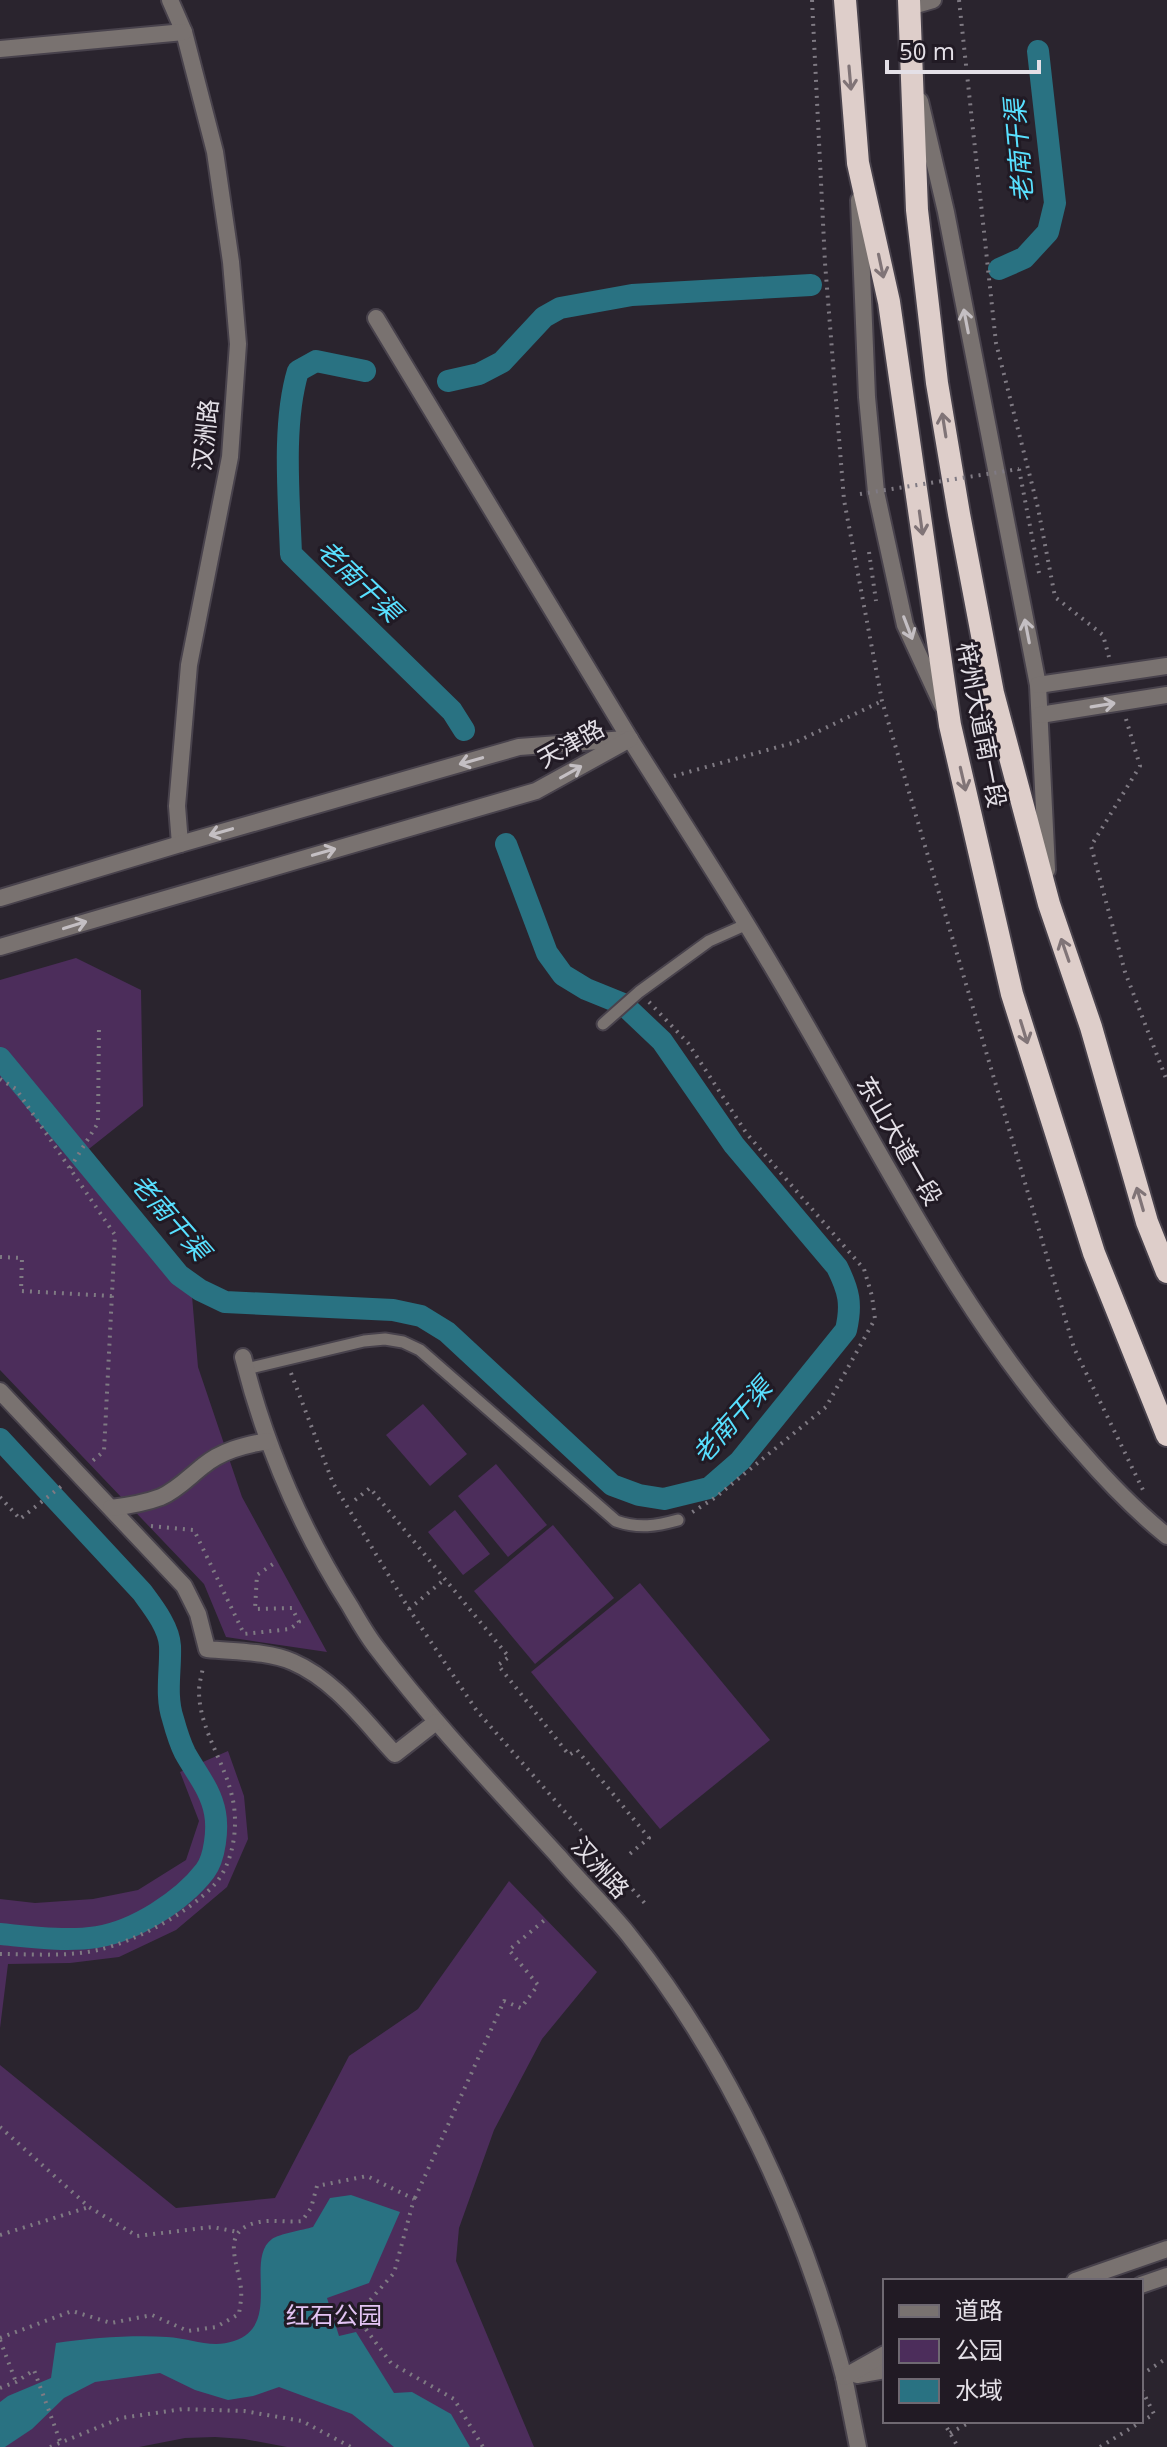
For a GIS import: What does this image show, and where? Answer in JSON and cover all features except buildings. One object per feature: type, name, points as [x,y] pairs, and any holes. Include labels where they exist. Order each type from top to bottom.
[{"type":"highway","name":"梓州大道南一段","points":[[845,0],[858,163],[889,302],[950,725],[1012,994],[1094,1253],[1167,1435]]},
{"type":"highway","name":"梓州大道南一段","points":[[909,4],[917,210],[939,398],[993,693],[1049,904],[1091,1027],[1147,1222],[1167,1272]]},
{"type":"street","name":"汉洲路","points":[[170,0],[184,32],[215,152],[231,262],[238,344],[230,457],[189,665],[177,806],[180,844]]},
{"type":"street","points":[[909,4],[933,0]]},
{"type":"street","points":[[0,49],[184,32]]},
{"type":"street","points":[[911,64],[946,212],[1038,685],[1049,904]]},
{"type":"street","points":[[858,163],[864,351],[876,492],[905,625],[950,725]]},
{"type":"street","name":"东山大道一段","points":[[376,318],[801,1016],[907,1204],[996,1345],[1070,1439],[1108,1481],[1167,1536]]},
{"type":"street","points":[[1038,685],[1167,666]]},
{"type":"street","points":[[1040,715],[1167,695]]},
{"type":"street","name":"天津路","points":[[0,898],[519,747],[630,739]]},
{"type":"street","name":"天津路","points":[[0,947],[536,791],[630,739]]},
{"type":"street","name":"汉洲路","points":[[244,1363],[268,1441],[295,1505],[328,1572],[374,1644],[436,1722],[628,1934],[682,2011],[751,2127],[830,2325],[858,2447]]},
{"type":"street","points":[[0,1391],[184,1586],[198,1614],[207,1649],[292,1661],[323,1678],[395,1754],[436,1722]]},
{"type":"street","points":[[111,1508],[162,1496],[227,1452],[268,1441]]},
{"type":"street","points":[[1081,2279],[1167,2249]]},
{"type":"street","points":[[1143,2284],[1167,2276]]},
{"type":"street","points":[[844,2377],[883,2355]]},
{"type":"street","points":[[844,2377],[883,2370]]},
{"type":"lane","points":[[603,1024],[639,992],[709,941],[745,925]]},
{"type":"lane","points":[[244,1363],[286,1360],[364,1341],[385,1339],[403,1342],[420,1350],[616,1521],[650,1527],[678,1520]]},
{"type":"path","points":[[812,0],[825,263],[844,500],[882,701],[1074,1348],[1146,1495]]},
{"type":"path","points":[[959,0],[996,343],[1038,508],[1055,597],[1103,635],[1114,674]]},
{"type":"path","points":[[860,494],[1019,469],[1039,573]]},
{"type":"path","points":[[657,781],[796,742],[882,701]]},
{"type":"path","points":[[1122,702],[1140,766],[1091,846],[1125,972],[1167,1081]]},
{"type":"path","points":[[639,992],[688,1043],[747,1134],[864,1269],[875,1319],[826,1407],[716,1497],[678,1520]]},
{"type":"path","points":[[70,1168],[98,1123],[99,1024]]},
{"type":"path","points":[[0,1079],[16,1089],[115,1235],[104,1451]]},
{"type":"path","points":[[0,1257],[22,1258],[21,1291],[112,1296]]},
{"type":"path","points":[[286,1360],[333,1483],[409,1609],[477,1711],[648,1907]]},
{"type":"path","points":[[0,1497],[20,1519],[78,1473]]},
{"type":"path","points":[[355,1500],[370,1488],[509,1657],[498,1665],[569,1755],[577,1750],[649,1838],[626,1857]]},
{"type":"path","points":[[149,1526],[194,1530],[244,1634],[290,1629],[299,1622],[292,1608],[255,1609],[257,1575],[276,1562]]},
{"type":"path","points":[[409,1609],[445,1579]]},
{"type":"path","points":[[0,1954],[98,1950],[151,1931],[185,1909],[216,1883],[230,1857],[235,1830],[233,1797],[203,1717],[199,1690],[207,1649]]},
{"type":"path","points":[[483,2447],[454,2399],[391,2363],[356,2316],[394,2273],[414,2199],[504,2001],[521,2008],[538,1985],[509,1950],[547,1918]]},
{"type":"path","points":[[0,2127],[89,2207],[137,2236],[212,2227],[239,2233]]},
{"type":"path","points":[[16,2382],[0,2339],[72,2311],[111,2323],[152,2315],[188,2331],[216,2327],[239,2314],[242,2293],[233,2253],[239,2233],[261,2221],[302,2221],[311,2208],[317,2186],[367,2176],[414,2199]]},
{"type":"path","points":[[0,2235],[89,2207]]},
{"type":"path","points":[[1143,2374],[1167,2358]]},
{"type":"path","points":[[0,2388],[34,2370],[60,2442]]},
{"type":"path","points":[[1143,2392],[1154,2414],[1143,2421]]},
{"type":"path","points":[[50,2447],[121,2418],[183,2409],[244,2411],[302,2421],[351,2447]]},
{"type":"path","points":[[944,2423],[958,2447]]},
{"type":"path","points":[[950,2433],[968,2423]]},
{"type":"path","points":[[1100,2447],[1139,2423]]},
{"type":"green space","points":[[76,958],[141,990],[143,1106],[75,1160],[192,1296],[198,1367],[242,1497],[327,1652],[226,1637],[204,1584],[0,1370],[0,980]]},
{"type":"green space","points":[[423,1404],[467,1454],[430,1486],[386,1435]]},
{"type":"green space","points":[[496,1464],[547,1525],[508,1557],[458,1496]]},
{"type":"green space","points":[[455,1510],[490,1554],[463,1575],[428,1532]]},
{"type":"green space","points":[[553,1525],[614,1598],[535,1664],[474,1591]]},
{"type":"green space","points":[[640,1583],[770,1740],[660,1829],[531,1672]]},
{"type":"green space","points":[[228,1751],[244,1796],[248,1839],[227,1887],[176,1930],[119,1957],[70,1963],[8,1964],[0,2028],[0,1899],[35,1903],[93,1899],[138,1890],[186,1860],[199,1821],[180,1772]]},
{"type":"green space","name":"红石公园","points":[[509,1881],[597,1972],[542,2039],[494,2130],[459,2228],[456,2261],[534,2447],[287,2447],[215,2437],[185,2438],[139,2447],[0,2447],[0,2065],[176,2208],[275,2198],[349,2056],[418,2009]]},
{"type":"water","points":[[351,2195],[400,2212],[369,2283],[327,2298],[339,2336],[356,2332],[394,2393],[412,2392],[451,2414],[470,2447],[394,2447],[352,2414],[279,2387],[228,2400],[195,2390],[160,2373],[95,2382],[64,2398],[32,2429],[5,2447],[0,2447],[0,2402],[51,2378],[56,2343],[140,2336],[217,2344],[234,2341],[249,2333],[257,2321],[260,2307],[264,2248],[275,2237],[313,2227],[330,2198]]},
{"type":"waterway","name":"老南干渠","points":[[999,269],[1024,258],[1048,232],[1055,203],[1038,51]]},
{"type":"waterway","name":"老南干渠","points":[[448,381],[479,374],[502,362],[544,317],[560,308],[632,295],[811,285]]},
{"type":"waterway","name":"老南干渠","points":[[365,371],[316,361],[298,371],[288,437],[291,554],[452,711],[464,730]]},
{"type":"waterway","name":"老南干渠","points":[[0,1058],[179,1275],[200,1290],[225,1302],[393,1310],[421,1316],[447,1332],[612,1485],[639,1495],[664,1499],[709,1488],[740,1461],[846,1330],[849,1313],[847,1291],[837,1267],[734,1145],[662,1041],[623,1004],[586,989],[563,975],[547,953],[506,844]]},
{"type":"waterway","name":"老南干渠","points":[[0,1439],[142,1592],[160,1618],[170,1646],[169,1692],[173,1719],[185,1753],[210,1797],[216,1827],[215,1843],[205,1871],[184,1893],[142,1921],[97,1937],[73,1939],[0,1934]]}]
